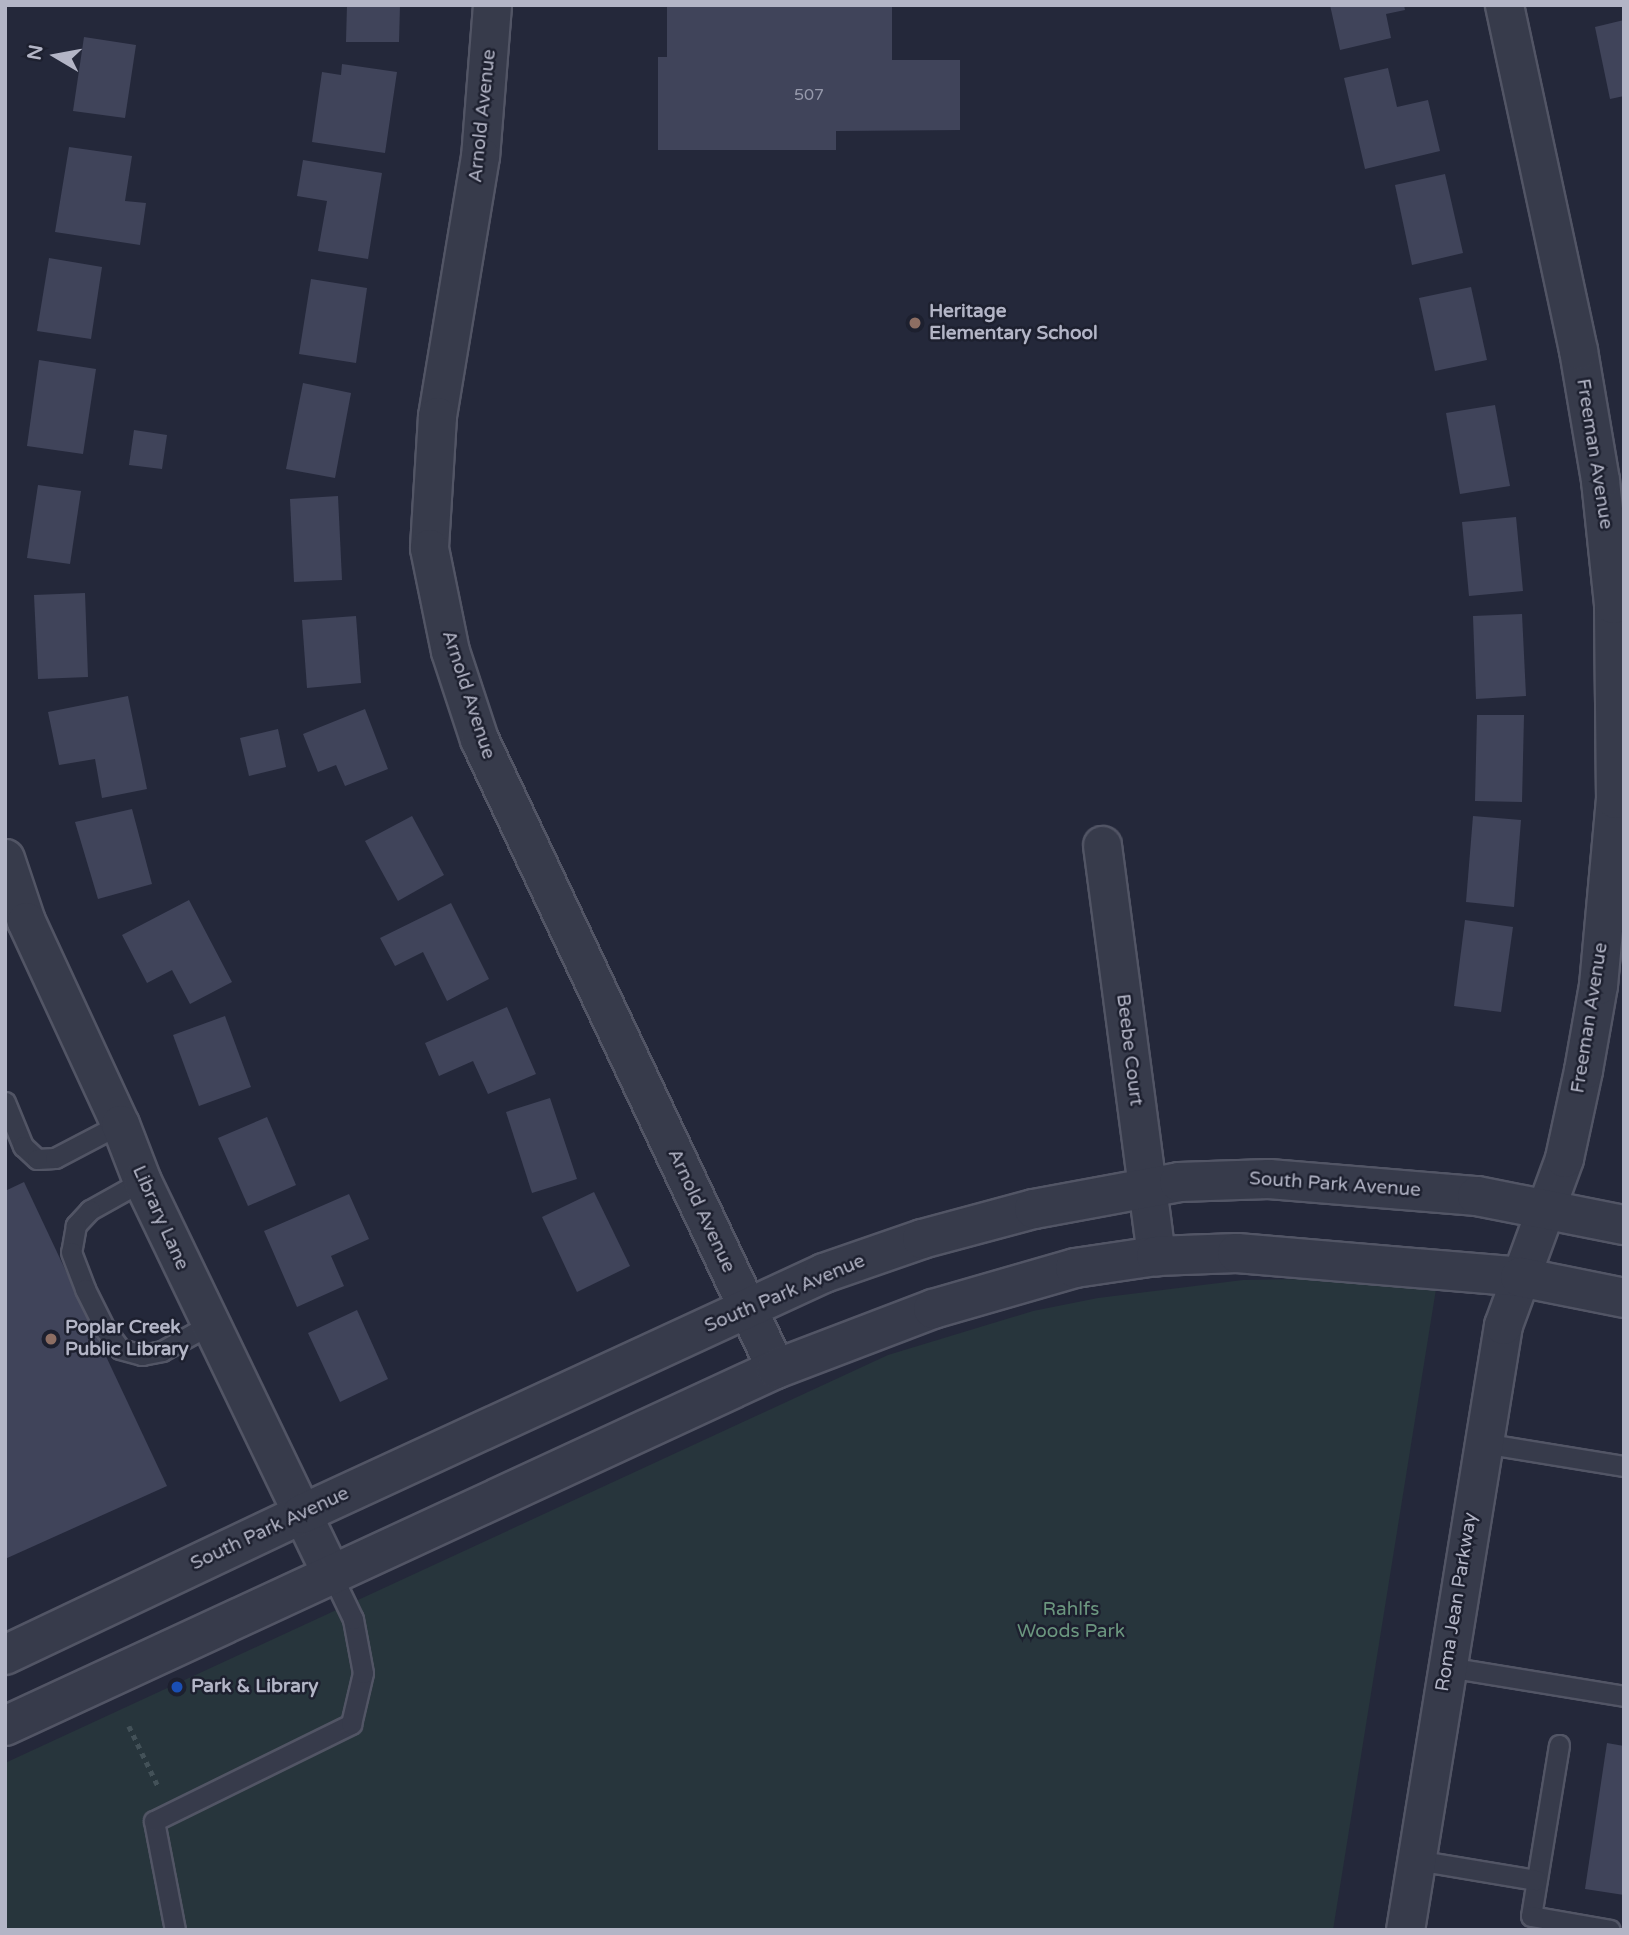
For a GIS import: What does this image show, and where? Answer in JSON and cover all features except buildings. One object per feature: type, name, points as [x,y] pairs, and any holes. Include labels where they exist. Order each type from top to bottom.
[{"type":"street","name":"Arnold Avenue","points":[[492,5],[480,156],[437,416],[429,548],[450,651],[479,739],[776,1369]]},
{"type":"street","name":"Freeman Avenue","points":[[1504,5],[1578,350],[1600,480],[1614,604],[1615,799],[1598,985],[1564,1158],[1548,1209],[1521,1277]]},
{"type":"street","name":"Beebe Court","points":[[1102,845],[1156,1256]]},
{"type":"street","name":"Library Lane","points":[[5,858],[26,921],[120,1124],[142,1181],[209,1325],[331,1573]]},
{"type":"street","name":"South Park Avenue","points":[[5,1655],[302,1514],[824,1273],[922,1239],[1034,1209],[1146,1187],[1223,1179],[1282,1180],[1477,1196],[1624,1225]]},
{"type":"street","points":[[5,1726],[776,1369],[848,1340],[1000,1289],[1075,1268],[1156,1256],[1237,1252],[1521,1277],[1624,1298]]},
{"type":"street","name":"Roma Jean Parkway","points":[[1405,1930],[1482,1443],[1503,1325],[1521,1277]]},
{"type":"lane","points":[[5,1102],[23,1146],[37,1158],[55,1158],[120,1124]]},
{"type":"lane","points":[[142,1181],[90,1210],[76,1225],[71,1252],[85,1289],[105,1329],[120,1349],[142,1355],[162,1352],[209,1325]]},
{"type":"lane","points":[[1482,1443],[1624,1466]]},
{"type":"lane","points":[[175,1930],[154,1821],[351,1724],[363,1673],[353,1619],[331,1573]]},
{"type":"lane","points":[[1447,1667],[1624,1696]]},
{"type":"lane","points":[[1559,1745],[1531,1916],[1610,1930]]},
{"type":"lane","points":[[1416,1860],[1536,1880]]},
{"type":"green space","name":"Rahlfs Woods Park","points":[[1243,1280],[1385,1282],[1436,1289],[1333,1930],[5,1930],[5,1763],[888,1355],[1033,1311],[1098,1298]]},
{"type":"place","name":"Heritage Elementary School","points":[[915,323]]},
{"type":"place","name":"Poplar Creek Public Library","points":[[51,1339]]},
{"type":"place","name":"Park & Library","points":[[177,1687]]}]
